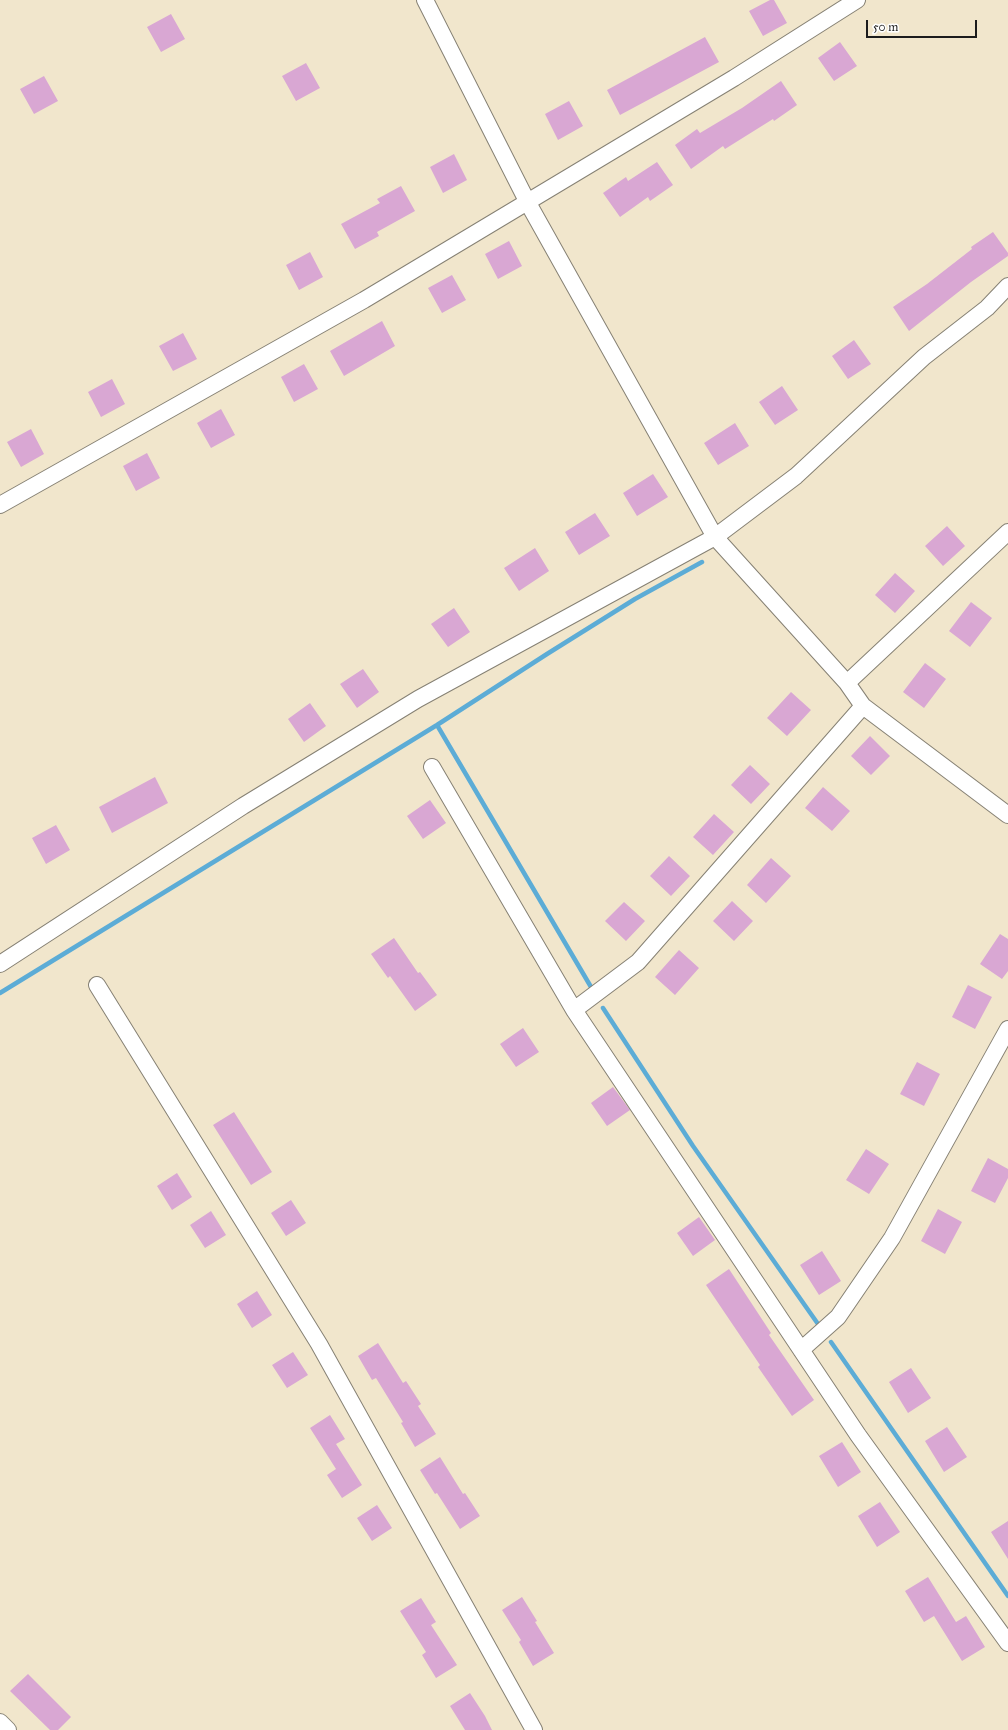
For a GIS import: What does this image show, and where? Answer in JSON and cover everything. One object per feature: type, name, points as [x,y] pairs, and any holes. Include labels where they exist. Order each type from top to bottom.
[{"type":"street","points":[[425,0],[528,203],[716,537],[847,683],[863,706],[1008,815]]},
{"type":"street","points":[[0,505],[364,300],[528,203],[727,82],[857,0]]},
{"type":"street","points":[[0,964],[243,806],[418,699],[716,537],[796,476],[924,357],[987,308],[1008,286]]},
{"type":"street","points":[[847,683],[1008,532]]},
{"type":"street","points":[[574,1010],[638,962],[863,706]]},
{"type":"street","points":[[432,767],[574,1010],[858,1435],[1008,1643]]},
{"type":"street","points":[[97,984],[319,1344],[534,1730]]},
{"type":"street","points":[[801,1350],[838,1317],[892,1238],[1008,1029]]},
{"type":"street","points":[[0,1722],[8,1730]]},
{"type":"building","points":[[770,0],[774,0],[787,23],[763,36],[749,11]]},
{"type":"building","points":[[171,14],[185,39],[161,52],[147,27]]},
{"type":"building","points":[[705,37],[719,62],[620,115],[607,90]]},
{"type":"building","points":[[840,42],[857,66],[834,81],[818,58]]},
{"type":"building","points":[[306,63],[320,88],[296,101],[282,76]]},
{"type":"building","points":[[44,76],[58,101],[34,114],[20,89]]},
{"type":"building","points":[[781,81],[797,105],[774,121],[773,119],[725,149],[723,146],[691,169],[675,145],[697,129],[700,133],[742,108]]},
{"type":"building","points":[[569,101],[583,126],[558,140],[545,114]]},
{"type":"building","points":[[454,154],[467,180],[443,193],[430,167]]},
{"type":"building","points":[[657,162],[673,185],[650,201],[648,197],[620,217],[603,193],[626,177],[628,181]]},
{"type":"building","points":[[401,186],[415,211],[377,232],[379,236],[355,249],[341,224],[380,203],[377,199]]},
{"type":"building","points":[[993,232],[1008,253],[1008,256],[971,282],[909,331],[893,307],[927,284],[972,249],[971,247]]},
{"type":"building","points":[[509,241],[522,266],[498,279],[485,254]]},
{"type":"building","points":[[310,252],[323,277],[299,290],[286,265]]},
{"type":"building","points":[[452,275],[466,300],[442,313],[428,288]]},
{"type":"building","points":[[382,321],[395,346],[344,376],[330,351]]},
{"type":"building","points":[[183,333],[197,359],[173,371],[159,346]]},
{"type":"building","points":[[854,340],[871,364],[848,379],[832,356]]},
{"type":"building","points":[[304,364],[318,389],[294,402],[281,377]]},
{"type":"building","points":[[112,379],[125,404],[101,417],[88,392]]},
{"type":"building","points":[[782,386],[798,410],[775,425],[759,402]]},
{"type":"building","points":[[221,409],[235,435],[211,448],[197,423]]},
{"type":"building","points":[[735,423],[749,446],[718,465],[704,443]]},
{"type":"building","points":[[31,429],[44,454],[21,467],[7,442]]},
{"type":"building","points":[[147,453],[160,478],[136,491],[123,466]]},
{"type":"building","points":[[653,474],[668,497],[637,516],[623,493]]},
{"type":"building","points":[[595,513],[610,536],[579,555],[565,532]]},
{"type":"building","points":[[947,526],[965,546],[943,566],[925,546]]},
{"type":"building","points":[[535,548],[549,571],[519,591],[504,568]]},
{"type":"building","points":[[895,573],[915,591],[895,613],[875,595]]},
{"type":"building","points":[[971,602],[992,618],[970,647],[949,631]]},
{"type":"building","points":[[454,608],[470,632],[448,647],[431,624]]},
{"type":"building","points":[[925,663],[946,679],[924,708],[903,692]]},
{"type":"building","points":[[363,669],[379,692],[357,708],[340,684]]},
{"type":"building","points":[[791,692],[811,710],[787,736],[767,718]]},
{"type":"building","points":[[310,703],[326,726],[304,742],[288,719]]},
{"type":"building","points":[[870,736],[890,756],[871,775],[851,756]]},
{"type":"building","points":[[750,765],[770,784],[751,804],[731,785]]},
{"type":"building","points":[[155,777],[168,803],[112,833],[99,807]]},
{"type":"building","points":[[823,787],[850,811],[832,831],[805,808]]},
{"type":"building","points":[[430,800],[446,823],[423,839],[407,816]]},
{"type":"building","points":[[714,814],[734,832],[713,855],[693,837]]},
{"type":"building","points":[[56,825],[70,850],[46,864],[32,838]]},
{"type":"building","points":[[669,856],[690,876],[671,896],[650,876]]},
{"type":"building","points":[[771,858],[791,876],[766,903],[747,885]]},
{"type":"building","points":[[732,901],[753,921],[734,941],[713,921]]},
{"type":"building","points":[[624,902],[645,921],[626,941],[605,921]]},
{"type":"building","points":[[1000,934],[1008,939],[1008,971],[1002,979],[980,964]]},
{"type":"building","points":[[394,938],[418,973],[420,972],[437,995],[415,1011],[390,976],[388,978],[371,954]]},
{"type":"building","points":[[679,950],[699,968],[675,995],[655,977]]},
{"type":"building","points":[[968,985],[992,997],[975,1029],[952,1017]]},
{"type":"building","points":[[523,1028],[539,1052],[516,1067],[500,1044]]},
{"type":"building","points":[[917,1062],[940,1074],[924,1106],[900,1094]]},
{"type":"building","points":[[613,1087],[630,1110],[607,1126],[591,1103]]},
{"type":"building","points":[[234,1112],[272,1172],[251,1185],[213,1125]]},
{"type":"building","points":[[866,1149],[889,1164],[869,1194],[846,1180]]},
{"type":"building","points":[[988,1158],[1008,1169],[1008,1178],[995,1203],[971,1191]]},
{"type":"building","points":[[177,1173],[192,1197],[172,1210],[157,1186]]},
{"type":"building","points":[[291,1200],[306,1223],[286,1236],[271,1213]]},
{"type":"building","points":[[938,1209],[962,1222],[945,1254],[921,1241]]},
{"type":"building","points":[[211,1211],[226,1235],[205,1248],[190,1225]]},
{"type":"building","points":[[699,1217],[715,1240],[693,1256],[677,1233]]},
{"type":"building","points":[[822,1251],[841,1281],[819,1295],[800,1265]]},
{"type":"building","points":[[729,1269],[771,1333],[769,1335],[814,1400],[792,1416],[758,1367],[760,1365],[706,1285]]},
{"type":"building","points":[[257,1291],[272,1315],[252,1328],[237,1304]]},
{"type":"building","points":[[378,1343],[403,1383],[406,1381],[421,1404],[418,1406],[436,1434],[415,1447],[401,1423],[403,1422],[376,1378],[372,1380],[358,1356]]},
{"type":"building","points":[[293,1352],[308,1375],[287,1388],[272,1365]]},
{"type":"building","points":[[911,1368],[931,1398],[908,1413],[889,1382]]},
{"type":"building","points":[[330,1415],[345,1439],[336,1444],[362,1485],[342,1498],[327,1475],[336,1469],[310,1428]]},
{"type":"building","points":[[947,1427],[967,1457],[944,1472],[925,1441]]},
{"type":"building","points":[[842,1442],[861,1472],[838,1487],[819,1456]]},
{"type":"building","points":[[440,1457],[463,1494],[465,1493],[480,1516],[460,1529],[420,1470]]},
{"type":"building","points":[[880,1502],[900,1532],[877,1547],[858,1516]]},
{"type":"building","points":[[377,1505],[392,1528],[372,1541],[357,1518]]},
{"type":"building","points":[[1008,1521],[1008,1559],[991,1532]]},
{"type":"building","points":[[928,1577],[956,1622],[966,1616],[985,1647],[962,1661],[934,1616],[924,1622],[905,1591]]},
{"type":"building","points":[[522,1597],[554,1653],[533,1666],[519,1642],[521,1640],[502,1610]]},
{"type":"building","points":[[421,1598],[436,1622],[431,1625],[457,1665],[436,1678],[422,1655],[426,1652],[400,1611]]},
{"type":"building","points":[[28,1674],[71,1717],[58,1730],[50,1730],[10,1691]]},
{"type":"building","points":[[470,1693],[492,1730],[465,1730],[450,1706]]},
{"type":"waterway","points":[[0,993],[437,725],[635,599],[702,562]]},
{"type":"waterway","points":[[437,725],[591,987]]},
{"type":"waterway","points":[[603,1008],[693,1146],[818,1324]]},
{"type":"waterway","points":[[831,1342],[1008,1596]]}]
